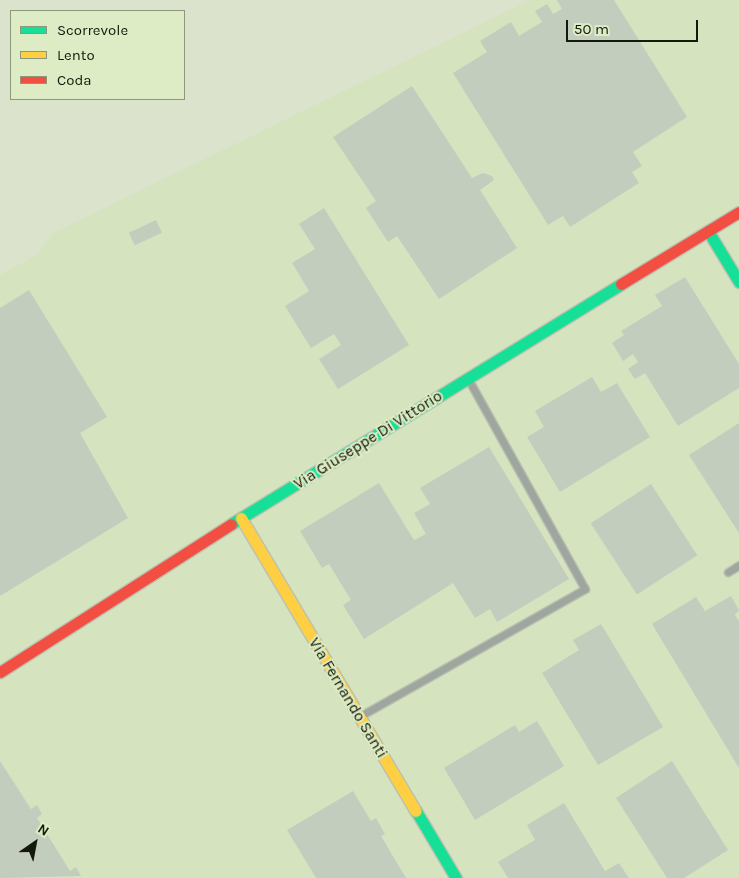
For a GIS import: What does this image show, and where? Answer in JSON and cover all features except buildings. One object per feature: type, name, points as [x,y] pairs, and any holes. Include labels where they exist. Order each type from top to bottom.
[{"type":"street","name":"Via Giuseppe Di Vittorio","points":[[0,672],[241,518],[739,212]]},
{"type":"street","points":[[708,231],[739,282]]},
{"type":"street","name":"Via Fernando Santi","points":[[241,518],[456,878]]},
{"type":"lane","points":[[360,717],[585,589],[468,379]]},
{"type":"lane","points":[[728,572],[739,565]]},
{"type":"shaded area","points":[[530,0],[739,0],[739,878],[0,878],[0,275],[39,253],[53,233]]},
{"type":"traffic: fast","points":[[708,231],[739,282]]},
{"type":"traffic: fast","points":[[231,524],[621,284]]},
{"type":"traffic: fast","points":[[416,811],[456,878]]},
{"type":"traffic: slow","points":[[241,518],[416,811]]},
{"type":"traffic: jam","points":[[621,284],[739,212]]},
{"type":"traffic: jam","points":[[0,672],[231,524]]}]
